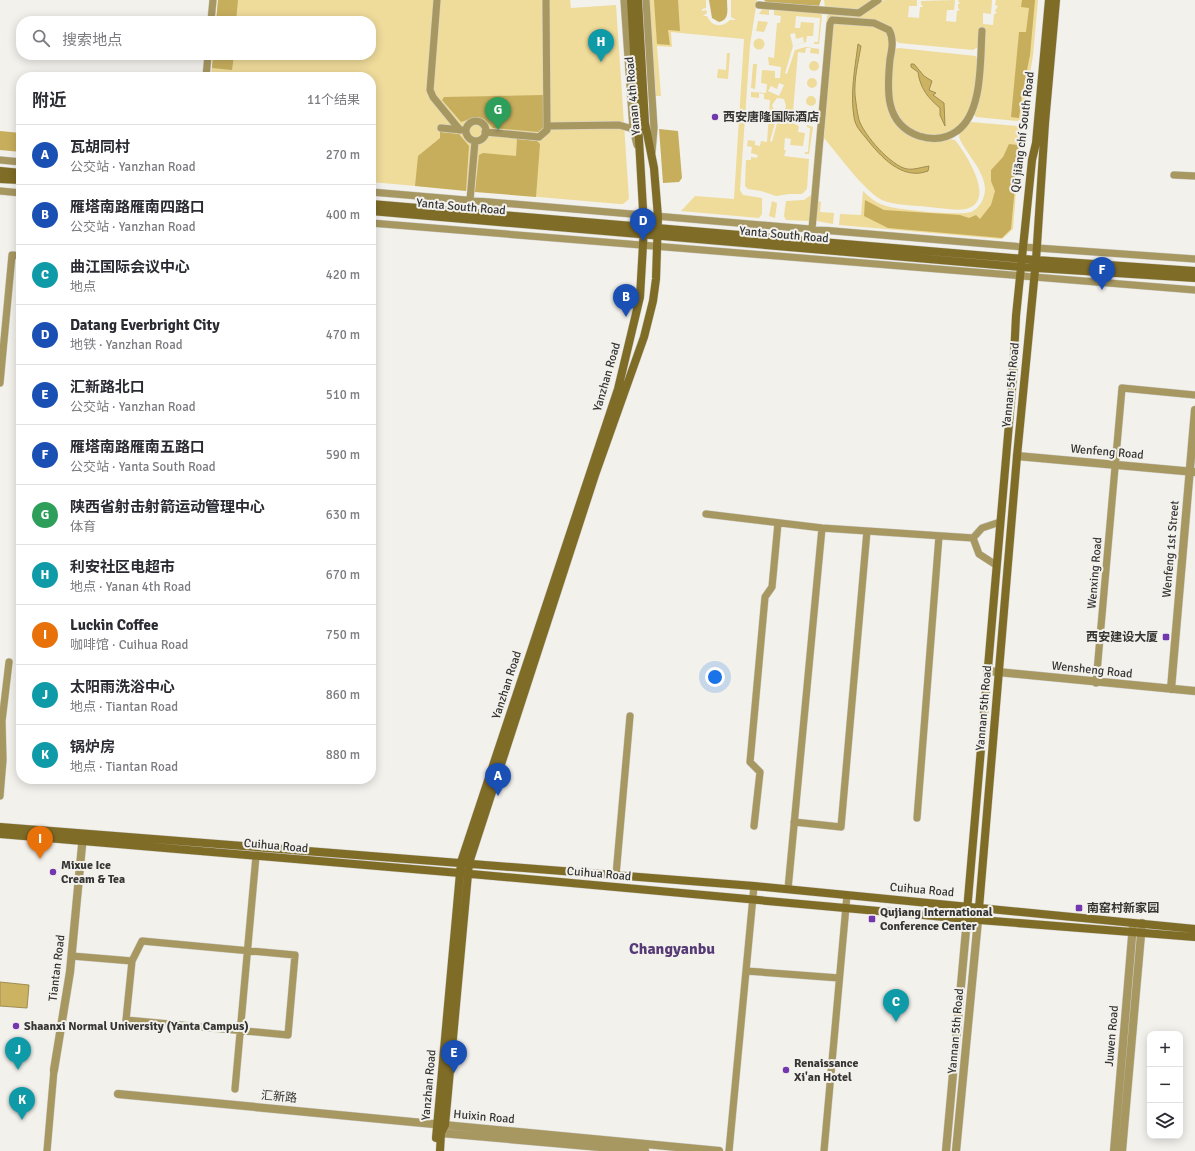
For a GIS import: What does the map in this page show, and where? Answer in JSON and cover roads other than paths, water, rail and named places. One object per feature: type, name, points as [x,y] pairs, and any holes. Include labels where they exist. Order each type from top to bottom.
[{"type":"main road","name":"Yanan 4th Road","points":[[631,0],[644,230]]},
{"type":"main road","name":"Yanan 4th Road","points":[[638,0],[645,123],[652,152],[658,233]]},
{"type":"main road","name":"Qū jiāng chí South Road","points":[[1021,263],[1032,160],[1036,143],[1049,0]]},
{"type":"main road","name":"Yannan 5th Road","points":[[978,920],[1016,456],[1037,248],[1056,0]]},
{"type":"main road","points":[[0,171],[16,173]]},
{"type":"main road","points":[[0,179],[16,180]]},
{"type":"main road","name":"Yanta South Road","points":[[376,204],[469,212],[644,230],[658,233],[1195,278]]},
{"type":"main road","name":"Yanta South Road","points":[[376,212],[644,230]]},
{"type":"main road","name":"Yanzhan Road","points":[[440,1151],[441,1124],[465,863],[618,389],[640,297],[644,230]]},
{"type":"main road","name":"Yanzhan Road","points":[[465,863],[595,475],[644,337],[653,301],[658,233]]},
{"type":"main road","name":"Yannan 5th Road","points":[[966,919],[988,671],[1021,263]]},
{"type":"main road","name":"Yanta South Road","points":[[1035,264],[1195,270]]},
{"type":"main road","name":"Cuihua Road","points":[[0,827],[83,838],[256,856],[966,919],[1195,937]]},
{"type":"main road","name":"Cuihua Road","points":[[0,834],[465,863],[616,875],[788,889],[1195,929]]},
{"type":"main road","name":"Yanzhan Road","points":[[435,1151],[441,1124]]},
{"type":"street","points":[[211,16],[213,0]]},
{"type":"street","points":[[438,0],[430,90],[433,97],[463,130],[468,138],[475,141],[482,139],[486,132]]},
{"type":"street","points":[[486,132],[539,137],[544,134],[548,126],[546,0]]},
{"type":"street","points":[[624,0],[633,129],[639,153]]},
{"type":"street","points":[[646,0],[654,128],[652,152]]},
{"type":"street","points":[[759,5],[859,13],[878,0]]},
{"type":"street","points":[[812,229],[830,24],[832,20],[872,22],[881,24],[889,30],[892,41],[887,92],[892,111],[899,122],[907,130],[918,136],[931,138],[943,137],[954,133],[963,126],[970,116],[976,96],[982,31]]},
{"type":"street","points":[[206,72],[208,60]]},
{"type":"street","points":[[440,128],[463,130],[470,124],[477,122],[483,125],[486,132]]},
{"type":"street","points":[[548,126],[619,125],[633,129]]},
{"type":"street","points":[[469,212],[475,141]]},
{"type":"street","points":[[0,160],[16,162]]},
{"type":"street","points":[[1174,174],[1195,176]]},
{"type":"street","points":[[0,191],[16,193]]},
{"type":"street","points":[[376,192],[1023,247],[1195,259]]},
{"type":"street","points":[[376,223],[1195,290]]},
{"type":"street","points":[[836,261],[838,231]]},
{"type":"street","points":[[0,383],[12,255],[16,255]]},
{"type":"street","name":"Wenxing Road","points":[[1096,683],[1122,388],[1195,395]]},
{"type":"street","name":"Wenfeng 1st Street","points":[[1171,689],[1193,472],[1195,410]]},
{"type":"street","name":"Wenfeng Road","points":[[1016,456],[1193,472]]},
{"type":"street","points":[[706,514],[822,528],[973,538]]},
{"type":"street","points":[[973,538],[982,528],[1000,522]]},
{"type":"street","points":[[754,826],[760,772],[750,762],[765,597],[772,587],[778,523]]},
{"type":"street","points":[[788,889],[822,528]]},
{"type":"street","points":[[794,822],[842,827],[867,531]]},
{"type":"street","points":[[917,818],[939,536]]},
{"type":"street","points":[[973,538],[979,554],[996,565]]},
{"type":"street","points":[[0,796],[3,760],[2,721],[9,662]]},
{"type":"street","name":"Wensheng Road","points":[[988,671],[1096,683],[1195,691]]},
{"type":"street","points":[[616,875],[630,716]]},
{"type":"street","name":"Tiantan Road","points":[[47,1151],[54,1070],[72,956],[83,838]]},
{"type":"street","points":[[235,1089],[256,856]]},
{"type":"street","points":[[729,1151],[754,886]]},
{"type":"street","points":[[824,1151],[847,895]]},
{"type":"street","name":"Yannan 5th Road","points":[[946,1151],[966,919]]},
{"type":"street","name":"Yannan 5th Road","points":[[956,1151],[978,920]]},
{"type":"street","name":"Juwen Road","points":[[1114,1151],[1133,922]]},
{"type":"street","name":"Juwen Road","points":[[1122,1151],[1142,923]]},
{"type":"street","points":[[142,941],[295,955],[288,1035],[126,1020],[132,961],[142,941]]},
{"type":"street","points":[[72,956],[132,961]]},
{"type":"street","points":[[746,971],[839,978]]},
{"type":"street","name":"汇新路","points":[[118,1094],[441,1124]]},
{"type":"street","name":"Huixin Road","points":[[441,1124],[719,1151]]},
{"type":"street","name":"Huixin Road","points":[[441,1133],[645,1151]]},
{"type":"place","name":"利安社区电超市","points":[[601,62]]},
{"type":"place","name":"西安唐隆国际酒店","points":[[715,117]]},
{"type":"place","name":"陕西省射击射箭运动管理中心","points":[[498,130]]},
{"type":"place","name":"Datang Everbright City","points":[[643,241]]},
{"type":"place","name":"雁塔南路雁南五路口","points":[[1102,290]]},
{"type":"place","name":"雁塔南路雁南四路口","points":[[626,317]]},
{"type":"place","name":"西安建设大厦","points":[[1166,637]]},
{"type":"place","name":"瓦胡同村","points":[[498,796]]},
{"type":"place","name":"Luckin Coffee","points":[[40,859]]},
{"type":"place","name":"Mixue Ice Cream & Tea","points":[[53,872]]},
{"type":"place","name":"南窑村新家园","points":[[1079,908]]},
{"type":"place","name":"Qujiang International Conference Center","points":[[872,919]]},
{"type":"place","name":"曲江国际会议中心","points":[[896,1022]]},
{"type":"place","name":"Shaanxi Normal University (Yanta Campus)","points":[[16,1026]]},
{"type":"place","name":"太阳雨洗浴中心","points":[[18,1070]]},
{"type":"place","name":"Renaissance Xi'an Hotel","points":[[786,1070]]},
{"type":"place","name":"汇新路北口","points":[[454,1073]]},
{"type":"place","name":"锅炉房","points":[[22,1120]]},
{"type":"district","name":"Changyanbu","points":[[672,949]]}]
